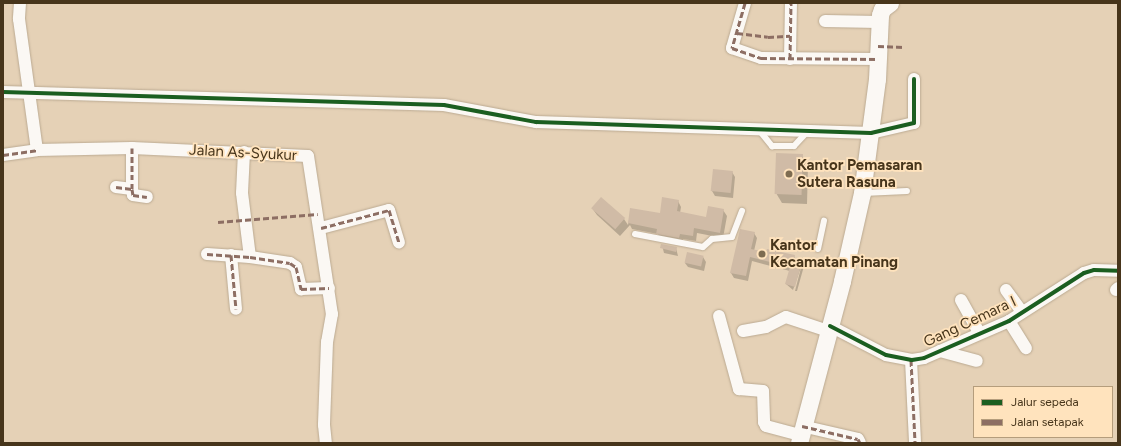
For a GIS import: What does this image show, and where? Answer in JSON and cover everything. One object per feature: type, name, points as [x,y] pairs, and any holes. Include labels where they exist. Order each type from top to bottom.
[{"type":"main road","points":[[800,435],[829,328],[862,193],[871,133],[878,58],[879,22],[882,9],[890,3]]},
{"type":"street","points":[[20,3],[19,19],[37,150]]},
{"type":"street","points":[[745,3],[732,48],[761,58],[878,58]]},
{"type":"street","points":[[790,59],[791,3]]},
{"type":"street","points":[[825,21],[879,22]]},
{"type":"street","points":[[3,92],[444,105],[536,122],[871,133],[914,123],[914,79]]},
{"type":"street","points":[[132,148],[133,195],[147,197]]},
{"type":"street","name":"Jalan As-Syukur","points":[[3,155],[37,150],[132,148],[308,156],[321,228],[332,314],[327,342],[324,425],[326,443]]},
{"type":"street","points":[[244,152],[242,193],[250,257]]},
{"type":"street","points":[[116,187],[132,189]]},
{"type":"street","points":[[321,228],[389,210],[399,243]]},
{"type":"street","points":[[207,254],[232,255],[290,263],[296,267],[301,289],[329,288]]},
{"type":"street","points":[[232,255],[236,309]]},
{"type":"street","name":"Gang Cemara I","points":[[743,331],[766,327],[786,317],[829,328],[886,355],[911,360],[940,351],[1008,321],[1084,273],[1094,270],[1118,271]]},
{"type":"street","points":[[1006,290],[1022,312]]},
{"type":"street","points":[[961,300],[979,333]]},
{"type":"street","points":[[720,316],[739,389],[763,391],[764,422],[766,426],[800,435],[858,439],[860,443]]},
{"type":"street","points":[[1008,321],[1026,348]]},
{"type":"street","points":[[940,351],[977,361]]},
{"type":"street","points":[[911,360],[915,443]]},
{"type":"lane","points":[[862,193],[907,191]]},
{"type":"lane","points":[[635,234],[703,247],[712,240],[732,237],[742,210]]},
{"type":"lane","points":[[818,249],[824,222]]},
{"type":"building","name":"Kantor Pemasaran Sutera Rasuna","points":[[776,153],[803,154],[802,195],[775,194]]},
{"type":"building","points":[[713,169],[733,171],[731,193],[711,191]]},
{"type":"building","points":[[601,197],[625,218],[615,229],[591,208]]},
{"type":"building","points":[[662,197],[679,200],[677,211],[706,217],[708,206],[724,209],[720,233],[694,228],[693,236],[680,234],[679,238],[656,234],[657,229],[628,223],[630,208],[660,213]]},
{"type":"building","name":"Kantor Kecamatan Pinang","points":[[740,229],[755,232],[751,249],[766,252],[767,249],[795,255],[794,259],[802,261],[795,287],[785,284],[790,267],[750,257],[746,276],[730,273]]},
{"type":"building","points":[[661,244],[677,247],[676,252],[660,248]]},
{"type":"building","points":[[687,252],[704,256],[701,267],[685,263]]},
{"type":"marked path","points":[[745,3],[732,48],[761,58],[878,59]]},
{"type":"marked path","points":[[790,59],[791,3]]},
{"type":"marked path","points":[[737,33],[768,37],[790,36]]},
{"type":"marked path","points":[[878,46],[904,47]]},
{"type":"marked path","points":[[116,187],[132,189],[132,148]]},
{"type":"marked path","points":[[3,155],[37,150]]},
{"type":"marked path","points":[[132,189],[133,195],[147,197]]},
{"type":"marked path","points":[[321,228],[389,210],[399,243]]},
{"type":"marked path","points":[[218,222],[318,214]]},
{"type":"marked path","points":[[207,254],[250,257],[290,263],[296,267],[301,289],[329,288]]},
{"type":"marked path","points":[[231,255],[236,309]]},
{"type":"marked path","points":[[911,360],[915,443]]},
{"type":"marked path","points":[[802,426],[858,439],[860,443]]},
{"type":"cycle path","points":[[3,92],[444,105],[536,122],[871,133],[914,123],[914,79]]},
{"type":"cycle path","points":[[830,326],[886,355],[912,360],[924,358],[1009,321],[1084,273],[1094,270],[1118,271]]},
{"type":"place","name":"Kantor Pemasaran Sutera Rasuna","points":[[789,174]]},
{"type":"place","name":"Kantor Kecamatan Pinang","points":[[762,254]]}]
